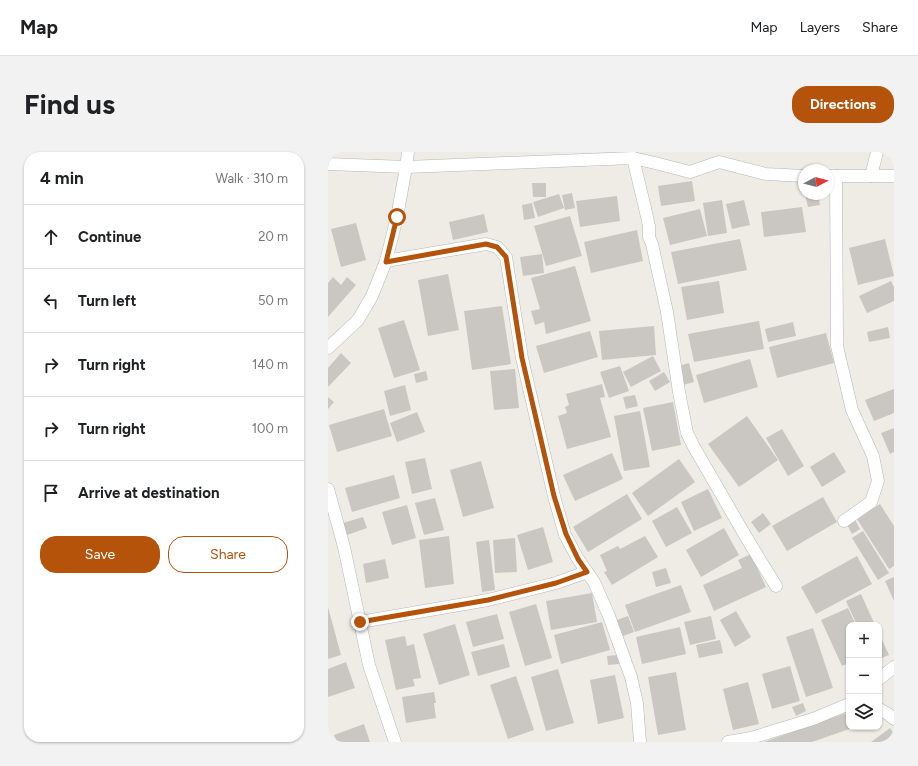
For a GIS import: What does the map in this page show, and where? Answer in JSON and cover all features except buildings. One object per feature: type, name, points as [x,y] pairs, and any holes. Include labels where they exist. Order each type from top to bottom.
[{"type":"street","points":[[328,348],[358,320],[372,296],[386,262],[397,217],[408,152]]},
{"type":"street","points":[[871,176],[877,152]]},
{"type":"street","points":[[633,158],[649,226],[649,237],[652,244],[667,312],[679,392],[687,433],[746,537],[776,586]]},
{"type":"street","points":[[328,164],[406,167],[633,158],[690,172],[728,158],[766,174],[798,176]]},
{"type":"street","points":[[834,176],[894,176]]},
{"type":"street","points":[[833,200],[837,346],[852,410],[872,456],[878,481],[871,502],[844,521]]},
{"type":"street","points":[[386,262],[486,244],[497,247],[506,257],[522,358],[554,496],[566,534],[578,559],[594,582],[609,616],[631,677],[637,703],[640,742]]},
{"type":"street","points":[[328,489],[344,547],[369,665],[395,742]]},
{"type":"street","points":[[360,622],[488,600],[556,583],[587,572]]},
{"type":"street","points":[[882,677],[894,667]]},
{"type":"street","points":[[728,742],[752,740],[813,719],[846,705]]},
{"type":"street","points":[[882,711],[894,719]]},
{"type":"route","points":[[360,622],[488,600],[556,583],[587,572],[578,559],[566,534],[554,496],[522,358],[506,257],[497,247],[486,244],[386,262],[397,217]]}]
